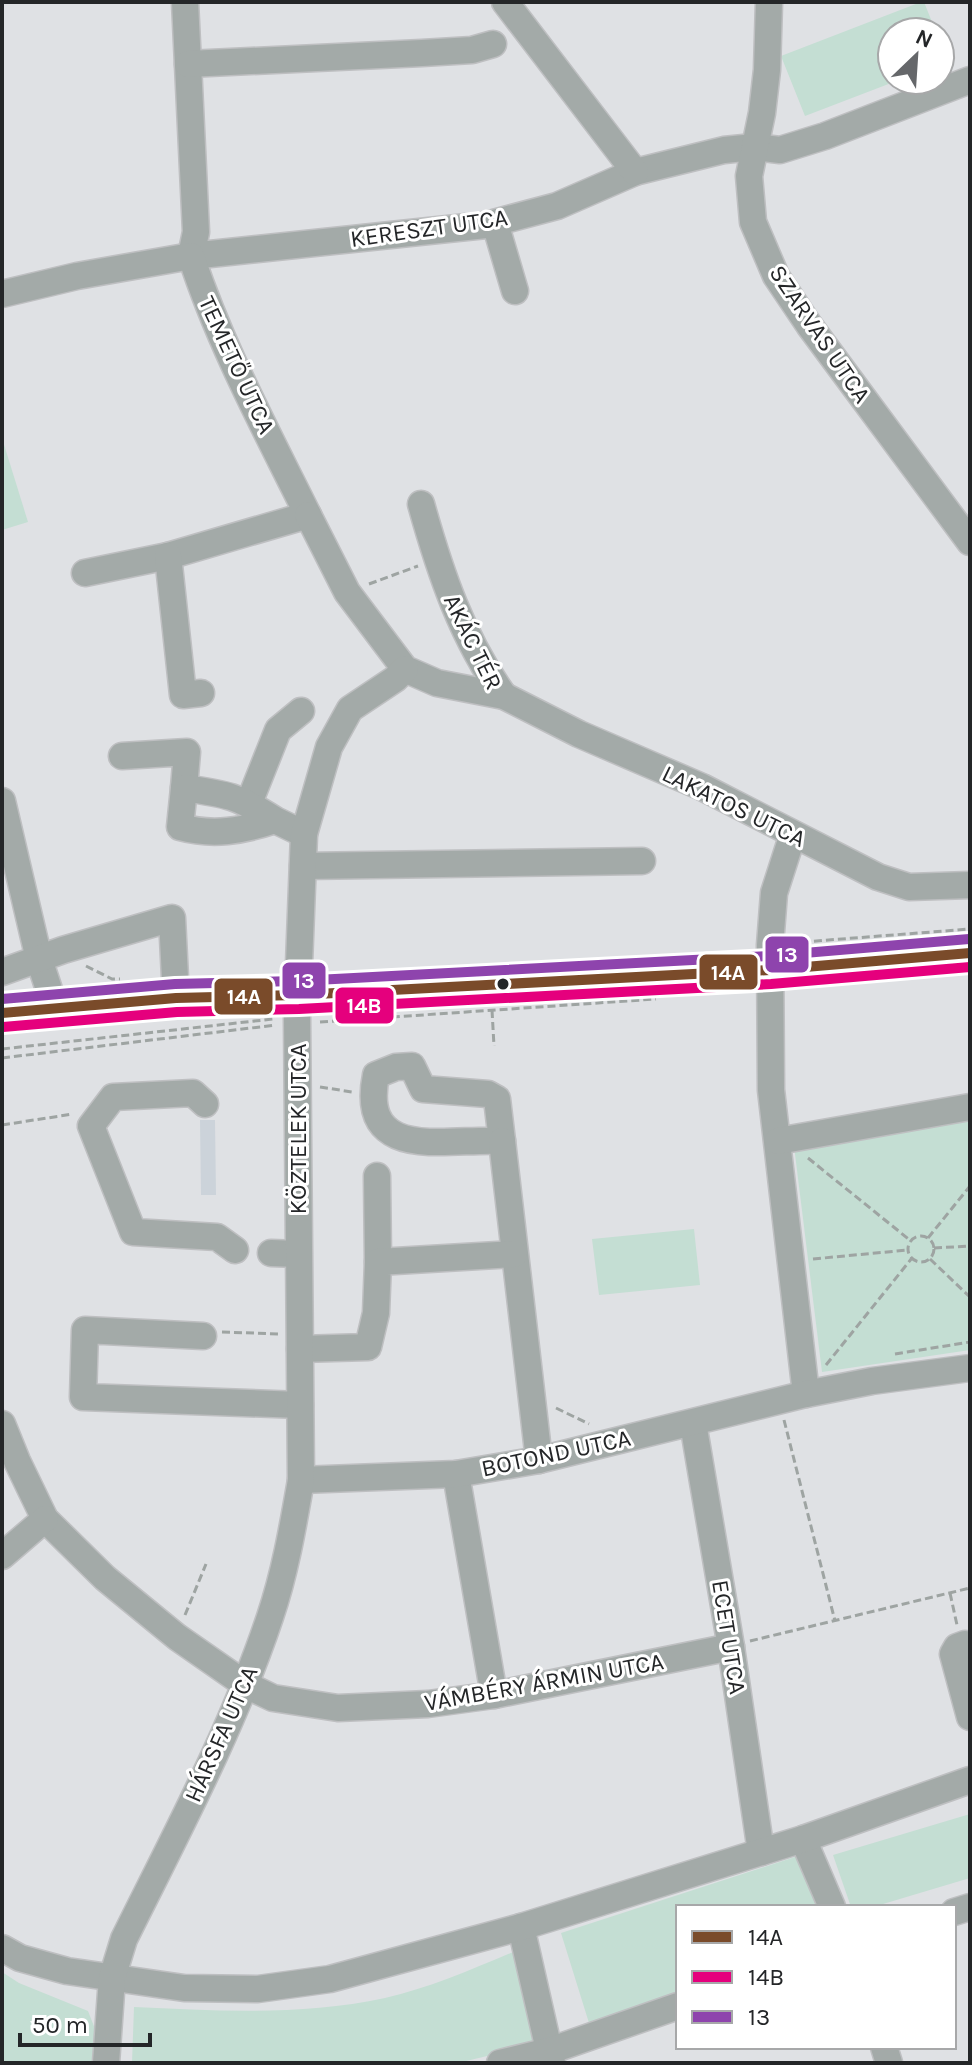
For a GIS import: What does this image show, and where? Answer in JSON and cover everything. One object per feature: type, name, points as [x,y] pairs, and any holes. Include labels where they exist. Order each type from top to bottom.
[{"type":"street","points":[[2,294],[77,276],[191,256],[196,232],[185,2]]},
{"type":"street","points":[[505,2],[635,172]]},
{"type":"street","name":"SZARVAS UTCA","points":[[769,2],[767,70],[749,176],[753,222],[776,276],[809,325],[970,542]]},
{"type":"street","points":[[188,64],[472,50],[493,44]]},
{"type":"street","name":"KERESZT UTCA","points":[[191,256],[495,223],[557,206],[635,172],[724,150],[754,147],[780,150],[825,136],[970,80]]},
{"type":"street","points":[[495,223],[515,291]]},
{"type":"street","name":"TEMETŐ UTCA","points":[[191,256],[254,405],[308,515]]},
{"type":"street","name":"AKÁC TÉR","points":[[421,504],[437,559],[464,631],[483,668],[504,696]]},
{"type":"street","points":[[85,573],[168,556],[308,515],[347,592],[405,669]]},
{"type":"street","points":[[168,556],[183,695],[201,693]]},
{"type":"street","name":"AKÁC TÉR","points":[[405,669],[437,683],[504,696]]},
{"type":"street","name":"KÖZTELEK UTCA","points":[[301,1480],[298,995],[304,834],[329,747],[350,709],[405,669]]},
{"type":"street","name":"LAKATOS UTCA","points":[[504,696],[579,734],[702,787],[878,877],[909,887],[970,885]]},
{"type":"street","points":[[249,803],[278,730],[301,711]]},
{"type":"street","points":[[122,756],[187,752],[180,827],[203,833],[244,830],[275,820]]},
{"type":"street","points":[[184,788],[228,794],[304,834]]},
{"type":"street","points":[[2,801],[39,959],[55,1008]]},
{"type":"street","points":[[793,834],[774,893],[770,958],[771,1090],[788,1145],[790,1269],[806,1394]]},
{"type":"street","points":[[303,866],[642,861]]},
{"type":"street","points":[[2,972],[172,918],[176,998]]},
{"type":"street","points":[[2,1013],[176,998],[298,995],[770,958],[970,953]]},
{"type":"street","points":[[502,1141],[419,1143],[397,1138],[380,1119],[372,1094],[376,1075],[396,1067],[412,1066],[423,1089],[479,1093],[497,1099],[502,1141],[514,1254],[539,1460]]},
{"type":"street","points":[[205,1104],[193,1093],[113,1097],[91,1126],[133,1232],[217,1237],[235,1250]]},
{"type":"street","points":[[788,1145],[970,1107]]},
{"type":"street","points":[[300,1342],[368,1347],[376,1313],[377,1176]]},
{"type":"street","points":[[271,1253],[298,1254]]},
{"type":"street","points":[[378,1262],[514,1254]]},
{"type":"street","points":[[203,1336],[85,1330],[83,1397],[300,1405]]},
{"type":"street","name":"BOTOND UTCA","points":[[301,1480],[456,1474],[539,1460],[806,1394],[872,1381],[970,1368]]},
{"type":"street","name":"ECET UTCA","points":[[693,1423],[731,1647],[761,1852]]},
{"type":"street","name":"VÁMBÉRY ÁRMIN UTCA","points":[[2,1424],[45,1519],[105,1578],[177,1637],[246,1685],[273,1698],[338,1708],[428,1704],[494,1695],[731,1647]]},
{"type":"street","points":[[456,1474],[494,1695]]},
{"type":"street","name":"HÁRSFA UTCA","points":[[106,2063],[112,1978],[124,1939],[246,1685],[272,1614],[301,1480]]},
{"type":"street","points":[[2,1556],[45,1519]]},
{"type":"street","points":[[965,1646],[957,1647],[953,1654],[970,1717]]},
{"type":"street","points":[[2,1948],[20,1958],[67,1971],[184,1988],[272,1987],[330,1979],[521,1927],[803,1839],[970,1780]]},
{"type":"street","points":[[803,1839],[831,1905]]},
{"type":"street","points":[[521,1927],[550,2057]]},
{"type":"street","points":[[500,2063],[550,2057],[676,2007]]},
{"type":"path","points":[[347,592],[437,559]]},
{"type":"path","points":[[770,958],[970,929]]},
{"type":"path","points":[[319,1022],[659,999]]},
{"type":"path","points":[[492,1002],[494,1046]]},
{"type":"path","points":[[2,1058],[286,1024]]},
{"type":"path","points":[[298,1084],[372,1094]]},
{"type":"path","points":[[2,1125],[104,1109]]},
{"type":"path","points":[[788,1145],[911,1241]]},
{"type":"path","points":[[928,1238],[970,1186]]},
{"type":"path","points":[[928,1238],[917,1237],[911,1241],[908,1250],[912,1258],[919,1262],[930,1259]]},
{"type":"path","points":[[928,1238],[934,1248]]},
{"type":"path","points":[[934,1248],[970,1246]]},
{"type":"path","points":[[930,1259],[934,1248]]},
{"type":"path","points":[[813,1259],[908,1250]]},
{"type":"path","points":[[826,1366],[912,1258]]},
{"type":"path","points":[[930,1259],[970,1297]]},
{"type":"path","points":[[203,1336],[222,1332],[300,1342]]},
{"type":"path","points":[[883,1356],[970,1342]]},
{"type":"path","points":[[824,1351],[826,1366]]},
{"type":"path","points":[[826,1366],[840,1364]]},
{"type":"path","points":[[782,1412],[835,1621]]},
{"type":"path","points":[[177,1637],[206,1564]]},
{"type":"path","points":[[731,1647],[780,1632],[970,1588]]},
{"type":"path","points":[[950,1593],[965,1646]]},
{"type":"shaded area","points":[[200,1120],[215,1120],[216,1195],[201,1195]]},
{"type":"green space","points":[[924,2],[930,16],[885,16]]},
{"type":"green space","points":[[876,19],[876,89],[805,116],[781,56]]},
{"type":"green space","points":[[2,438],[28,522],[2,530]]},
{"type":"green space","points":[[970,1117],[970,1350],[822,1372],[794,1146]]},
{"type":"green space","points":[[694,1229],[700,1285],[599,1295],[592,1239]]},
{"type":"green space","points":[[970,1814],[970,1878],[880,1905],[850,1905],[833,1855]]},
{"type":"green space","points":[[801,1855],[820,1905],[676,1905],[676,1995],[589,2023],[561,1933]]},
{"type":"green space","points":[[518,1950],[541,2043],[458,2063],[132,2063],[134,2007],[260,2011],[354,2004],[419,1989]]},
{"type":"green space","points":[[2,1972],[19,1983],[88,2011],[97,2034],[96,2063],[2,2063]]},
{"type":"transit line","name":"13","points":[[2,999],[175,984],[297,981],[769,956],[969,939]]},
{"type":"transit line","name":"14A","points":[[2,1013],[176,998],[298,995],[770,970],[970,953]]},
{"type":"transit line","name":"14B","points":[[3,1027],[177,1012],[299,1009],[771,984],[970,967]]}]
